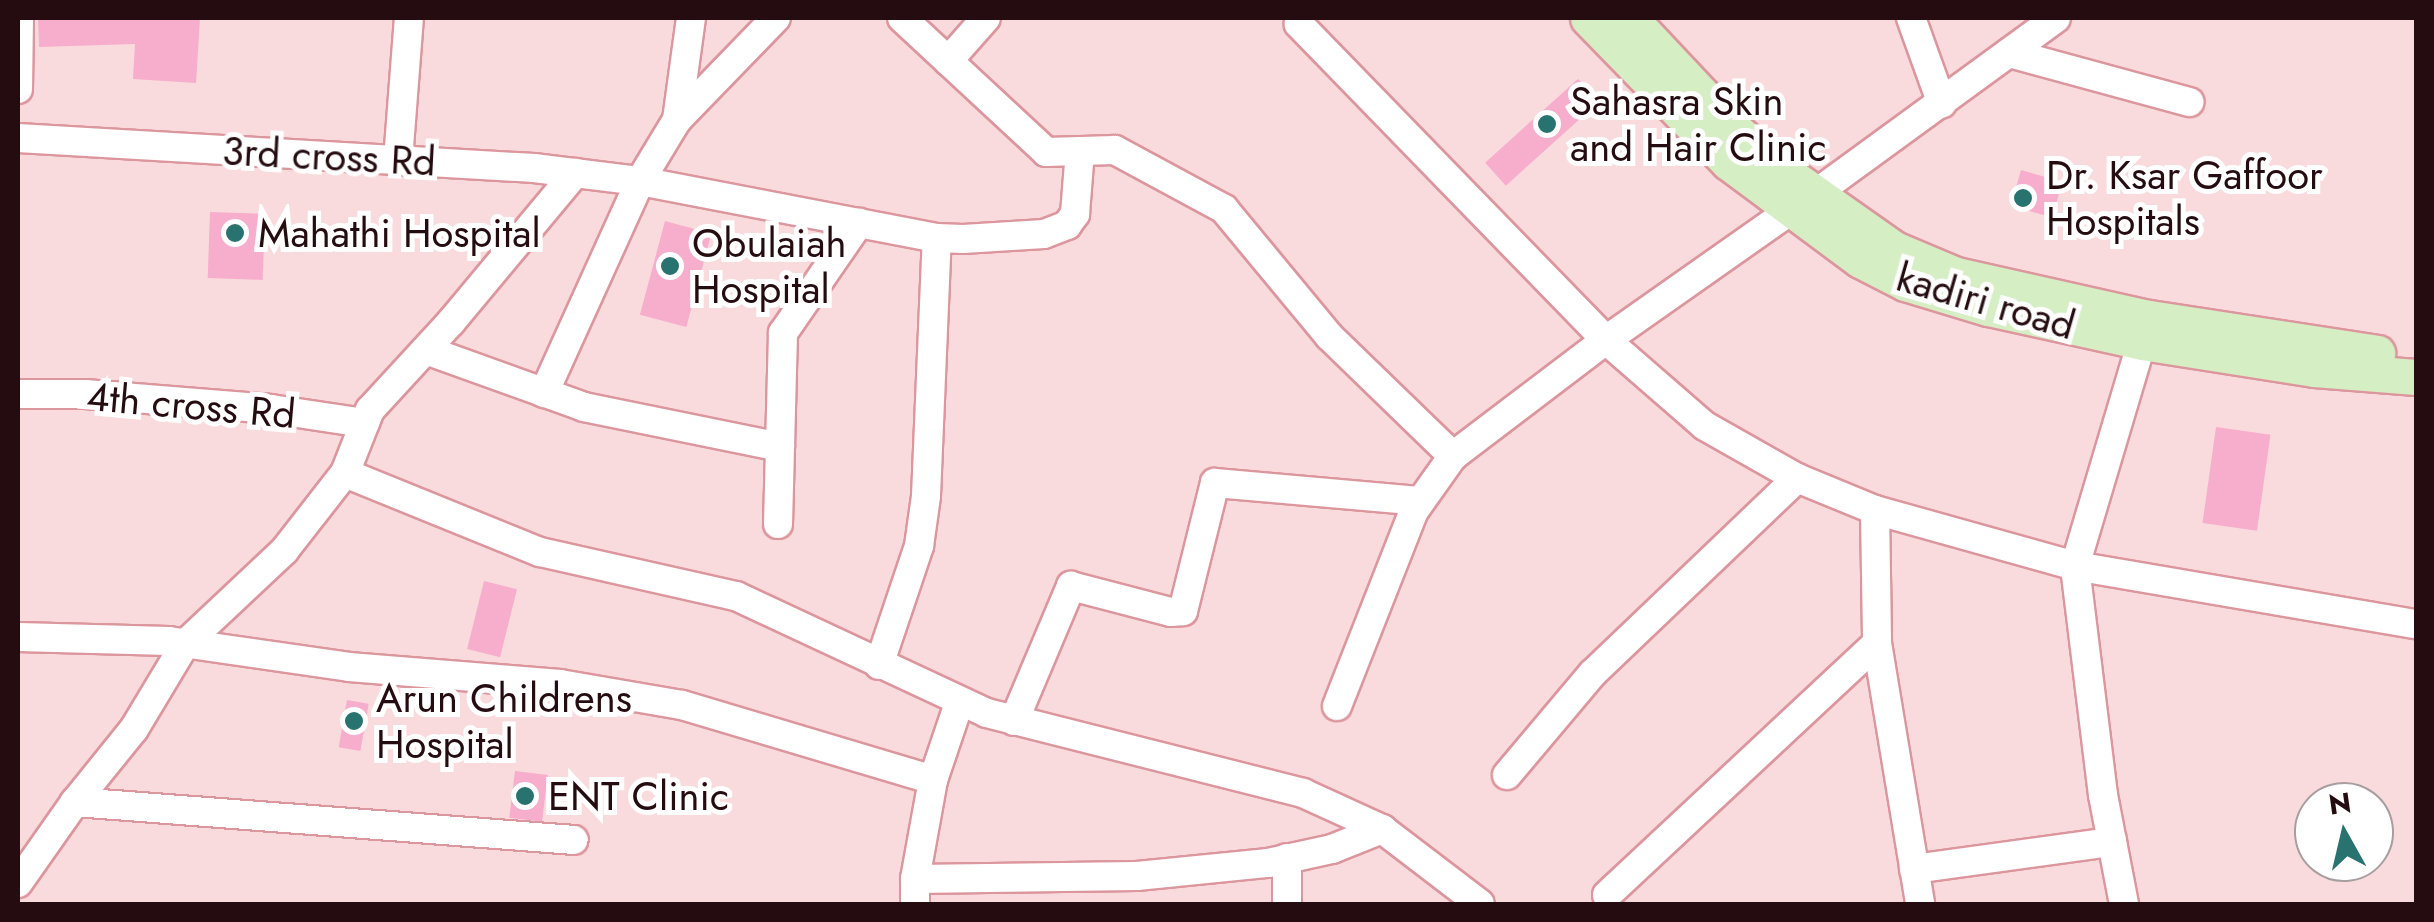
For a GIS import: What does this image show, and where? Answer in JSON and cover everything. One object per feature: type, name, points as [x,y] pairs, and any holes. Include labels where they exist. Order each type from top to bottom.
[{"type":"main road","name":"kadiri road","points":[[1588,18],[1728,162],[1803,202]]},
{"type":"main road","name":"kadiri road","points":[[1630,18],[1860,260],[1906,283],[1988,308],[2145,330],[2416,356]]},
{"type":"main road","name":"kadiri road","points":[[2145,330],[2314,370],[2416,377]]},
{"type":"street","points":[[18,88],[19,18]]},
{"type":"street","points":[[398,160],[409,18]]},
{"type":"street","points":[[676,120],[691,18]]},
{"type":"street","points":[[544,393],[640,180],[676,120],[776,18]]},
{"type":"street","points":[[902,18],[1046,152],[1115,150],[1224,209],[1329,336],[1453,456]]},
{"type":"street","points":[[948,61],[986,18]]},
{"type":"street","points":[[1911,18],[1942,104]]},
{"type":"street","points":[[1337,706],[1420,501],[1453,456],[1606,340],[1942,104],[2056,18]]},
{"type":"street","points":[[1299,24],[1606,340],[1706,426],[1797,478],[1875,510],[2075,566],[2416,624]]},
{"type":"street","points":[[2009,53],[2189,102]]},
{"type":"street","name":"3rd cross Rd","points":[[18,138],[398,160],[640,180],[937,238],[1044,234],[1068,225],[1075,214],[1080,151]]},
{"type":"street","points":[[18,883],[75,802],[134,729],[184,644],[284,551],[345,473],[370,410],[426,350],[575,173]]},
{"type":"street","points":[[778,524],[783,333],[860,223]]},
{"type":"street","points":[[880,665],[919,546],[926,496],[937,238]]},
{"type":"street","points":[[2124,904],[2075,566],[2145,330]]},
{"type":"street","points":[[426,350],[584,407],[780,447]]},
{"type":"street","name":"4th cross Rd","points":[[18,394],[141,398],[365,423]]},
{"type":"street","points":[[345,473],[540,552],[736,596],[954,701],[1303,794],[1382,828],[1480,904]]},
{"type":"street","points":[[1507,775],[1592,674],[1797,478]]},
{"type":"street","points":[[1014,720],[1072,586],[1170,612],[1183,611],[1215,483],[1420,501]]},
{"type":"street","points":[[1875,510],[1877,643],[1920,904]]},
{"type":"street","points":[[18,637],[184,644],[349,667],[560,684],[682,705],[933,780]]},
{"type":"street","points":[[1607,895],[1877,643]]},
{"type":"street","points":[[954,701],[933,780],[915,892],[1137,876],[1287,858],[1332,848],[1382,828]]},
{"type":"street","points":[[75,802],[574,840]]},
{"type":"street","points":[[1914,869],[2112,842]]},
{"type":"street","points":[[1287,858],[1287,904]]},
{"type":"building","points":[[38,18],[200,18],[196,83],[133,79],[135,44],[39,47]]},
{"type":"building","points":[[1578,79],[1599,102],[1506,186],[1485,163]]},
{"type":"building","points":[[2021,170],[2062,182],[2052,217],[2011,206]]},
{"type":"building","points":[[210,212],[265,214],[263,280],[208,278]]},
{"type":"building","points":[[665,221],[711,233],[686,327],[640,315]]},
{"type":"building","points":[[2216,427],[2270,435],[2257,531],[2203,523]]},
{"type":"building","points":[[484,581],[517,589],[500,657],[467,649]]},
{"type":"building","points":[[347,700],[369,704],[360,751],[339,747]]},
{"type":"building","points":[[515,771],[548,775],[542,822],[509,818]]},
{"type":"place","name":"Sahasra Skin and Hair Clinic","points":[[1547,124]]},
{"type":"place","name":"Dr. Ksar Gaffoor Hospitals","points":[[2023,198]]},
{"type":"place","name":"Mahathi Hospital","points":[[235,233]]},
{"type":"place","name":"Obulaiah Hospital","points":[[670,266]]},
{"type":"place","name":"Arun Childrens Hospital","points":[[354,721]]},
{"type":"place","name":"ENT Clinic","points":[[525,796]]}]
